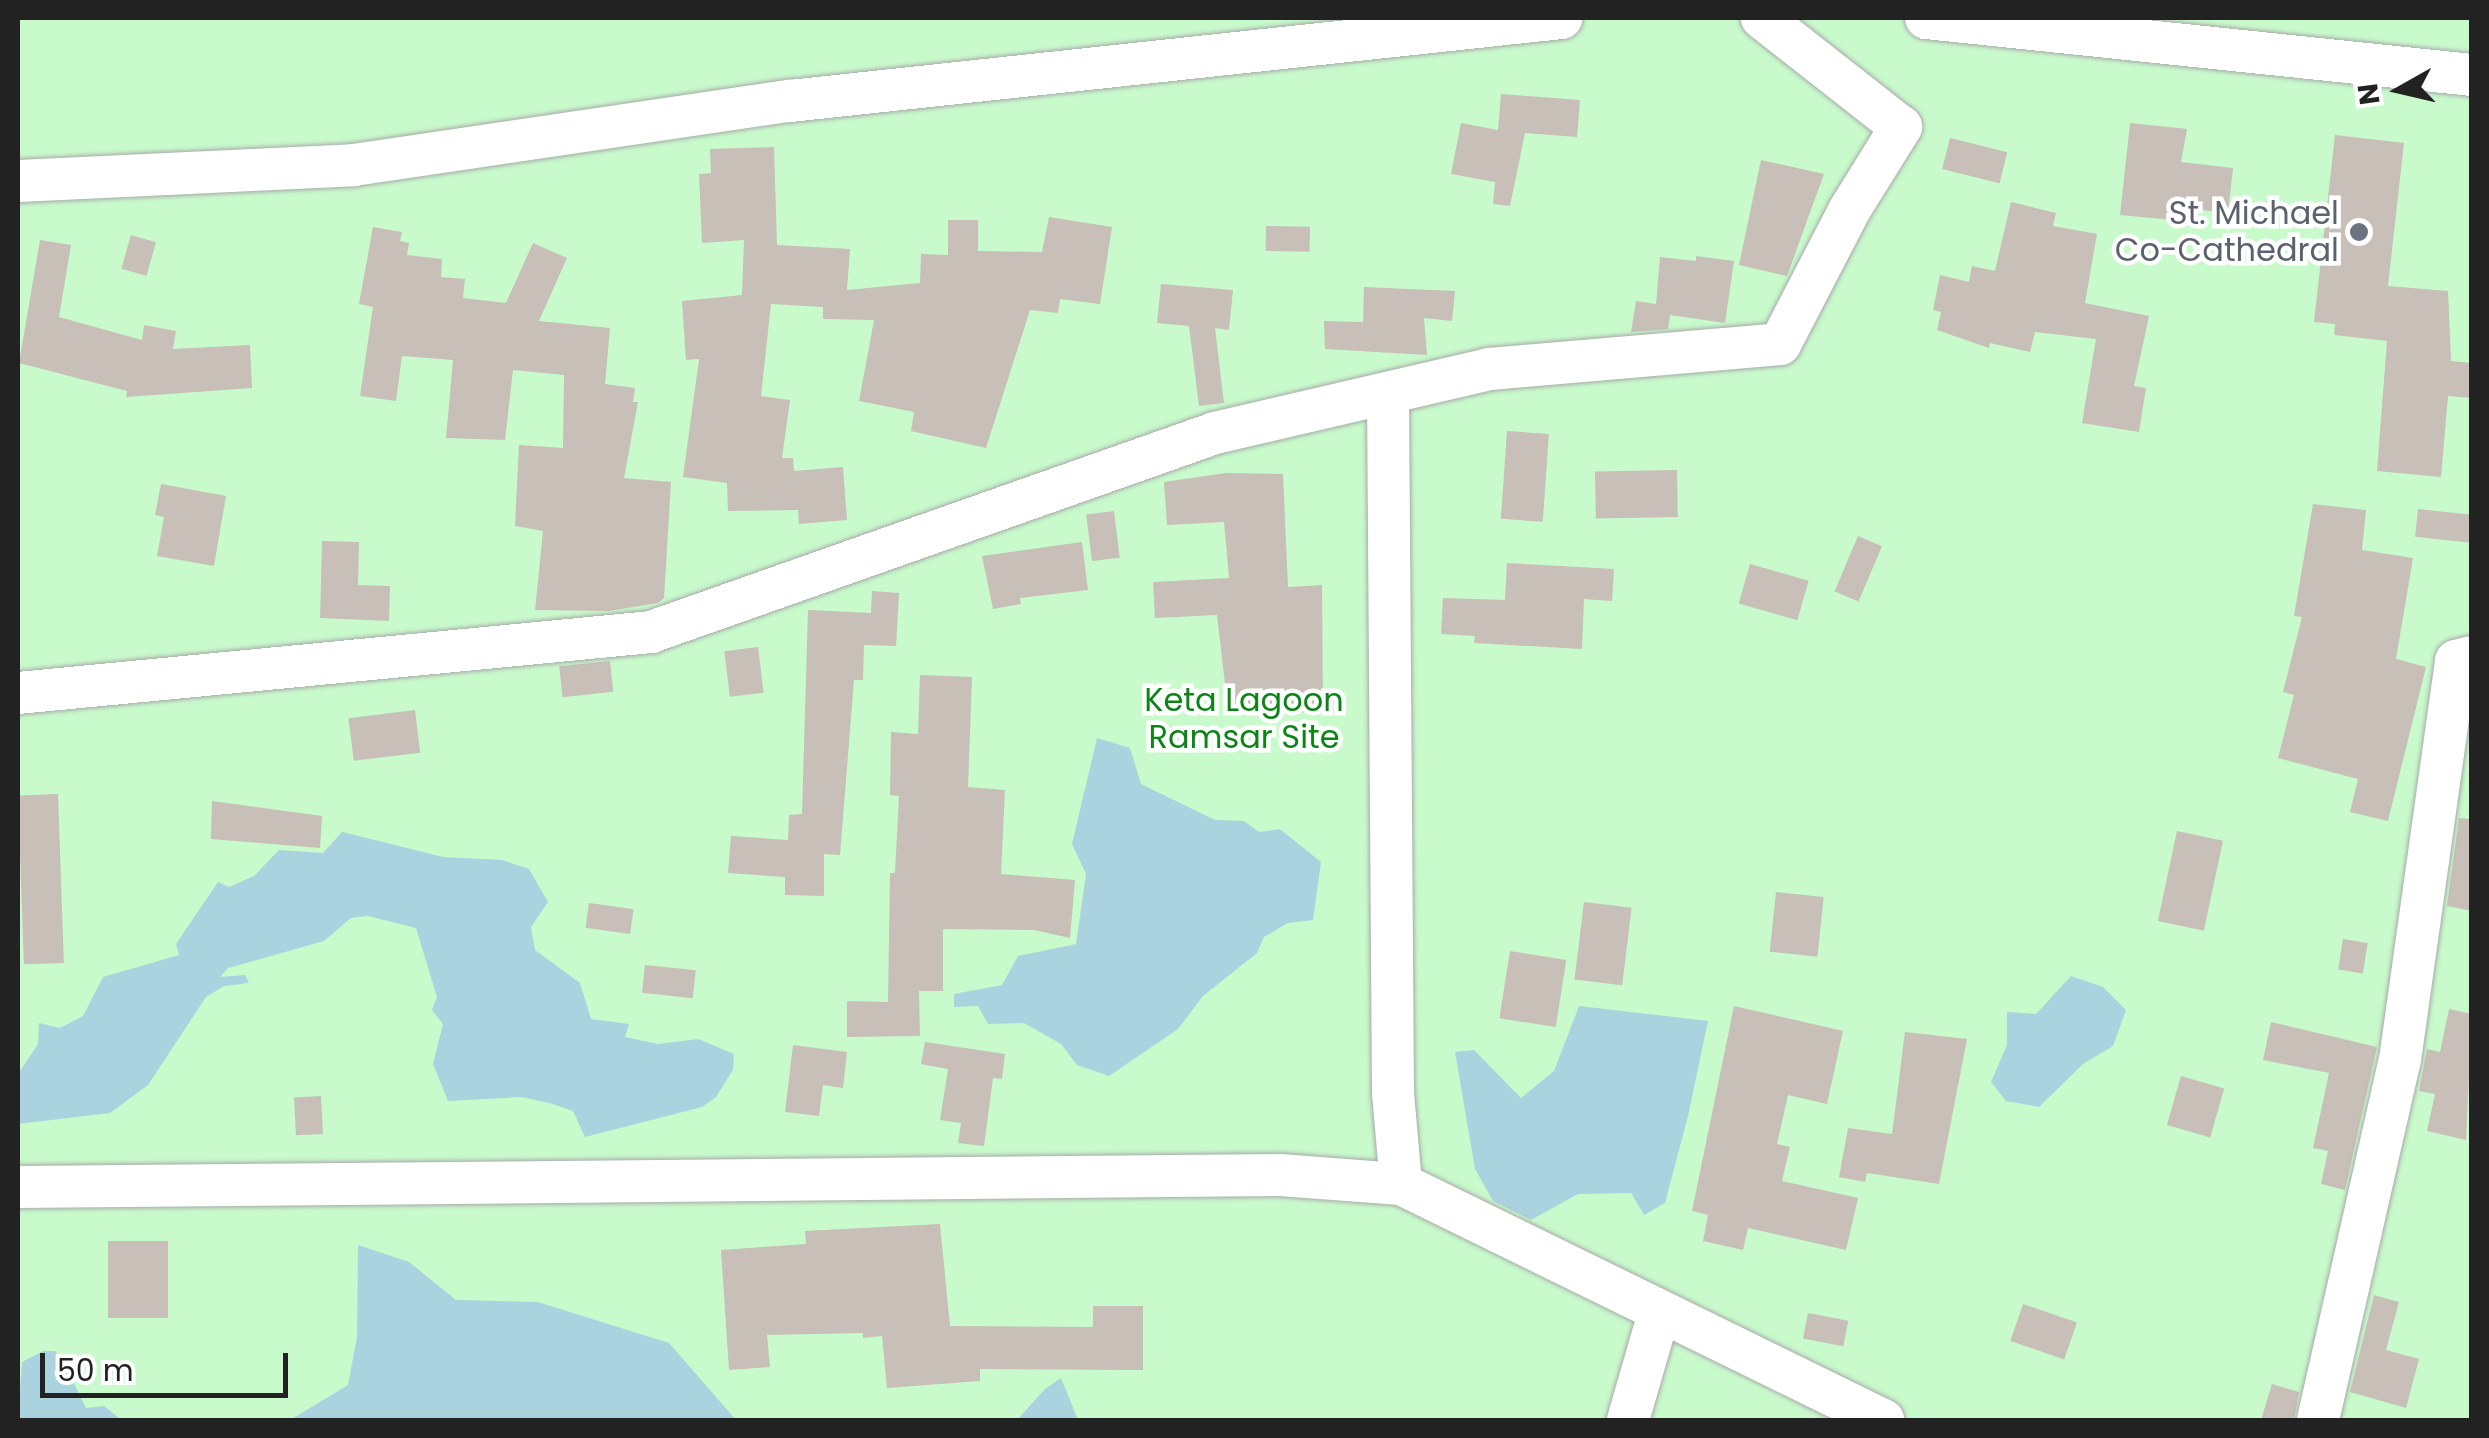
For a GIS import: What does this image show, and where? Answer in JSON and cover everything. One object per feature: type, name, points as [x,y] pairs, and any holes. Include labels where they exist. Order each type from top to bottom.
[{"type":"street","points":[[18,181],[354,164],[790,101],[1562,18]]},
{"type":"street","points":[[18,693],[651,632],[1214,433],[1490,369],[1780,344],[1850,209],[1902,127],[1762,18]]},
{"type":"street","points":[[1926,18],[2472,75]]},
{"type":"street","points":[[1388,394],[1393,1092],[1401,1184]]},
{"type":"street","points":[[2318,1420],[2400,1060],[2456,661],[2472,657]]},
{"type":"street","points":[[18,1187],[1260,1175],[1401,1184],[1883,1420]]},
{"type":"street","points":[[1628,1420],[1659,1313]]},
{"type":"green space","name":"Keta Lagoon Ramsar Site","points":[[18,18],[2471,18],[2471,1420],[18,1420]]},
{"type":"water","points":[[1097,738],[1130,748],[1141,784],[1215,820],[1244,821],[1259,832],[1280,829],[1321,862],[1313,920],[1288,923],[1264,937],[1257,953],[1203,996],[1178,1029],[1109,1076],[1077,1065],[1061,1044],[1024,1023],[988,1024],[978,1006],[954,1007],[954,994],[1002,985],[1018,956],[1076,944],[1086,874],[1072,844]]},
{"type":"water","points":[[342,832],[443,857],[502,860],[529,869],[548,902],[531,927],[535,950],[580,983],[591,1019],[629,1024],[625,1037],[658,1044],[698,1039],[734,1054],[733,1070],[716,1097],[702,1107],[585,1137],[573,1111],[553,1104],[522,1097],[448,1101],[433,1064],[443,1024],[432,1010],[437,997],[416,928],[368,916],[351,918],[324,941],[228,968],[220,977],[245,975],[249,983],[224,986],[206,997],[148,1085],[110,1113],[18,1124],[18,1074],[38,1044],[39,1023],[60,1028],[83,1016],[103,977],[179,955],[176,944],[218,882],[229,887],[254,876],[279,850],[323,853]]},
{"type":"water","points":[[2071,976],[2103,987],[2126,1010],[2113,1046],[2083,1064],[2039,1107],[2006,1101],[1991,1082],[2007,1045],[2007,1012],[2036,1014]]},
{"type":"water","points":[[1579,1006],[1708,1021],[1688,1116],[1665,1203],[1644,1215],[1631,1193],[1578,1194],[1531,1220],[1493,1201],[1475,1169],[1455,1052],[1474,1050],[1521,1098],[1554,1071]]},
{"type":"water","points":[[358,1245],[409,1262],[456,1300],[538,1302],[669,1343],[736,1420],[290,1420],[348,1385],[357,1337]]},
{"type":"water","points":[[43,1351],[55,1351],[86,1408],[104,1406],[122,1420],[18,1420],[22,1362]]},
{"type":"water","points":[[1061,1378],[1078,1420],[1017,1420],[1045,1389]]},
{"type":"building","points":[[1501,94],[1580,100],[1577,137],[1525,133],[1510,206],[1493,204],[1495,182],[1451,174],[1461,123],[1498,130]]},
{"type":"building","points":[[2130,123],[2187,129],[2181,162],[2233,168],[2228,213],[2175,207],[2174,220],[2120,215]]},
{"type":"building","points":[[2335,135],[2404,143],[2388,286],[2448,291],[2451,361],[2472,363],[2472,398],[2448,396],[2441,477],[2377,471],[2387,341],[2334,335],[2335,324],[2314,322]]},
{"type":"building","points":[[1950,138],[2007,152],[2000,183],[1942,169]]},
{"type":"building","points":[[774,147],[777,245],[850,249],[847,290],[920,283],[921,254],[948,255],[948,220],[978,220],[978,251],[1042,252],[1049,217],[1112,227],[1100,304],[1060,299],[1058,313],[1030,310],[986,448],[911,431],[914,412],[859,401],[874,320],[823,319],[823,307],[771,304],[761,396],[790,400],[782,458],[793,458],[794,471],[843,467],[847,520],[799,524],[798,510],[728,511],[727,483],[683,477],[699,359],[686,360],[682,301],[742,295],[744,240],[702,243],[699,174],[711,173],[710,149]]},
{"type":"building","points":[[1761,160],[1824,174],[1787,276],[1739,265]]},
{"type":"building","points":[[2011,202],[2056,213],[2053,226],[2097,234],[2085,303],[2149,316],[2134,386],[2146,388],[2139,432],[2082,423],[2096,339],[2035,332],[2030,352],[1990,343],[1989,348],[1937,330],[1941,312],[1933,310],[1940,275],[1969,282],[1972,266],[1995,271]]},
{"type":"building","points":[[1266,226],[1310,227],[1310,252],[1266,251]]},
{"type":"building","points":[[373,227],[402,232],[400,241],[409,243],[407,255],[442,259],[441,277],[465,279],[463,298],[506,303],[533,243],[567,258],[539,321],[610,328],[605,384],[635,388],[633,402],[638,402],[624,478],[671,482],[664,598],[658,603],[609,611],[535,610],[543,531],[515,526],[519,445],[563,448],[564,375],[513,370],[505,440],[446,438],[453,360],[402,356],[396,401],[360,396],[373,307],[359,304]]},
{"type":"building","points":[[131,235],[156,242],[146,276],[121,269]]},
{"type":"building","points":[[40,240],[71,245],[59,317],[142,340],[144,325],[176,331],[173,349],[250,345],[252,388],[126,397],[127,391],[19,363]]},
{"type":"building","points":[[1696,256],[1734,261],[1725,323],[1670,315],[1668,329],[1631,332],[1636,301],[1656,304],[1660,257],[1696,261]]},
{"type":"building","points":[[1161,284],[1233,290],[1229,330],[1215,328],[1224,403],[1199,406],[1189,326],[1157,323]]},
{"type":"building","points":[[1364,287],[1455,291],[1452,321],[1424,318],[1427,355],[1325,349],[1324,321],[1363,322]]},
{"type":"building","points":[[1507,431],[1549,434],[1543,522],[1501,519]]},
{"type":"building","points":[[1677,470],[1678,517],[1596,518],[1595,471]]},
{"type":"building","points":[[1226,473],[1283,474],[1288,587],[1322,585],[1323,713],[1228,710],[1217,615],[1155,618],[1153,582],[1229,578],[1224,522],[1167,525],[1164,482]]},
{"type":"building","points":[[161,484],[226,496],[214,566],[157,556],[164,517],[155,515]]},
{"type":"building","points":[[2313,504],[2366,510],[2362,550],[2413,558],[2396,659],[2426,667],[2388,821],[2350,812],[2358,779],[2278,758],[2294,695],[2283,692],[2302,617],[2294,616]]},
{"type":"building","points":[[2418,509],[2472,515],[2469,542],[2415,537]]},
{"type":"building","points":[[1114,511],[1120,558],[1092,561],[1086,514]]},
{"type":"building","points":[[1858,536],[1882,546],[1858,601],[1835,591]]},
{"type":"building","points":[[322,541],[359,542],[358,585],[390,586],[389,621],[320,618]]},
{"type":"building","points":[[1082,542],[1088,590],[1020,598],[1021,604],[993,609],[982,556]]},
{"type":"building","points":[[1507,563],[1614,569],[1612,601],[1584,599],[1582,649],[1474,643],[1475,636],[1441,634],[1443,598],[1505,600]]},
{"type":"building","points":[[1750,564],[1809,581],[1797,620],[1739,603]]},
{"type":"building","points":[[872,591],[899,593],[896,646],[864,645],[863,680],[854,680],[840,855],[824,854],[824,896],[785,895],[785,877],[728,873],[731,836],[788,840],[789,815],[802,814],[808,610],[871,613]]},
{"type":"building","points":[[758,647],[764,693],[730,697],[724,651]]},
{"type":"building","points":[[610,661],[613,692],[563,697],[559,666]]},
{"type":"building","points":[[920,675],[972,677],[968,787],[1005,790],[1001,874],[1075,880],[1070,938],[1034,930],[943,929],[943,991],[919,991],[920,1036],[847,1037],[847,1001],[888,1002],[890,873],[895,873],[899,796],[890,795],[891,732],[918,734]]},
{"type":"building","points":[[415,710],[420,753],[354,761],[348,718]]},
{"type":"building","points":[[58,794],[64,963],[24,964],[18,795]]},
{"type":"building","points":[[212,801],[322,816],[320,848],[211,839]]},
{"type":"building","points":[[2459,818],[2472,819],[2472,911],[2447,906]]},
{"type":"building","points":[[2177,831],[2223,841],[2204,931],[2158,921]]},
{"type":"building","points":[[1776,892],[1824,897],[1817,957],[1770,952]]},
{"type":"building","points":[[1584,902],[1632,908],[1622,985],[1574,979]]},
{"type":"building","points":[[589,903],[634,909],[630,934],[586,928]]},
{"type":"building","points":[[2343,939],[2368,943],[2363,974],[2338,970]]},
{"type":"building","points":[[1510,951],[1566,960],[1556,1027],[1499,1018]]},
{"type":"building","points":[[645,965],[696,970],[693,998],[642,993]]},
{"type":"building","points":[[1734,1006],[1843,1031],[1827,1104],[1788,1095],[1777,1144],[1790,1147],[1782,1181],[1858,1198],[1846,1250],[1748,1228],[1743,1250],[1703,1241],[1708,1215],[1692,1211]]},
{"type":"building","points":[[2449,1009],[2472,1014],[2466,1140],[2427,1131],[2435,1094],[2419,1091],[2427,1049],[2440,1052]]},
{"type":"building","points":[[2271,1022],[2377,1047],[2345,1190],[2321,1184],[2328,1151],[2313,1148],[2329,1073],[2263,1060]]},
{"type":"building","points":[[1905,1032],[1967,1039],[1939,1184],[1867,1173],[1865,1182],[1839,1177],[1848,1128],[1892,1134]]},
{"type":"building","points":[[925,1042],[1005,1054],[1002,1079],[993,1078],[984,1146],[958,1143],[961,1123],[940,1120],[948,1069],[921,1064]]},
{"type":"building","points":[[793,1045],[847,1052],[843,1088],[823,1085],[819,1116],[785,1112]]},
{"type":"building","points":[[2181,1076],[2224,1088],[2210,1137],[2167,1125]]},
{"type":"building","points":[[321,1096],[323,1134],[296,1135],[294,1097]]},
{"type":"building","points":[[940,1224],[950,1326],[1093,1327],[1093,1306],[1143,1306],[1143,1370],[980,1369],[980,1381],[887,1388],[882,1336],[863,1338],[863,1333],[767,1335],[770,1367],[729,1370],[721,1250],[806,1244],[805,1231]]},
{"type":"building","points":[[108,1241],[168,1241],[168,1318],[108,1318]]},
{"type":"building","points":[[2374,1295],[2399,1302],[2386,1350],[2419,1359],[2406,1408],[2350,1392]]},
{"type":"building","points":[[2023,1304],[2077,1323],[2064,1359],[2010,1341]]},
{"type":"building","points":[[1808,1313],[1848,1321],[1843,1346],[1803,1339]]},
{"type":"building","points":[[2272,1384],[2299,1392],[2294,1420],[2261,1420]]},
{"type":"place","name":"St. Michael Co-Cathedral","points":[[2359,232]]}]
